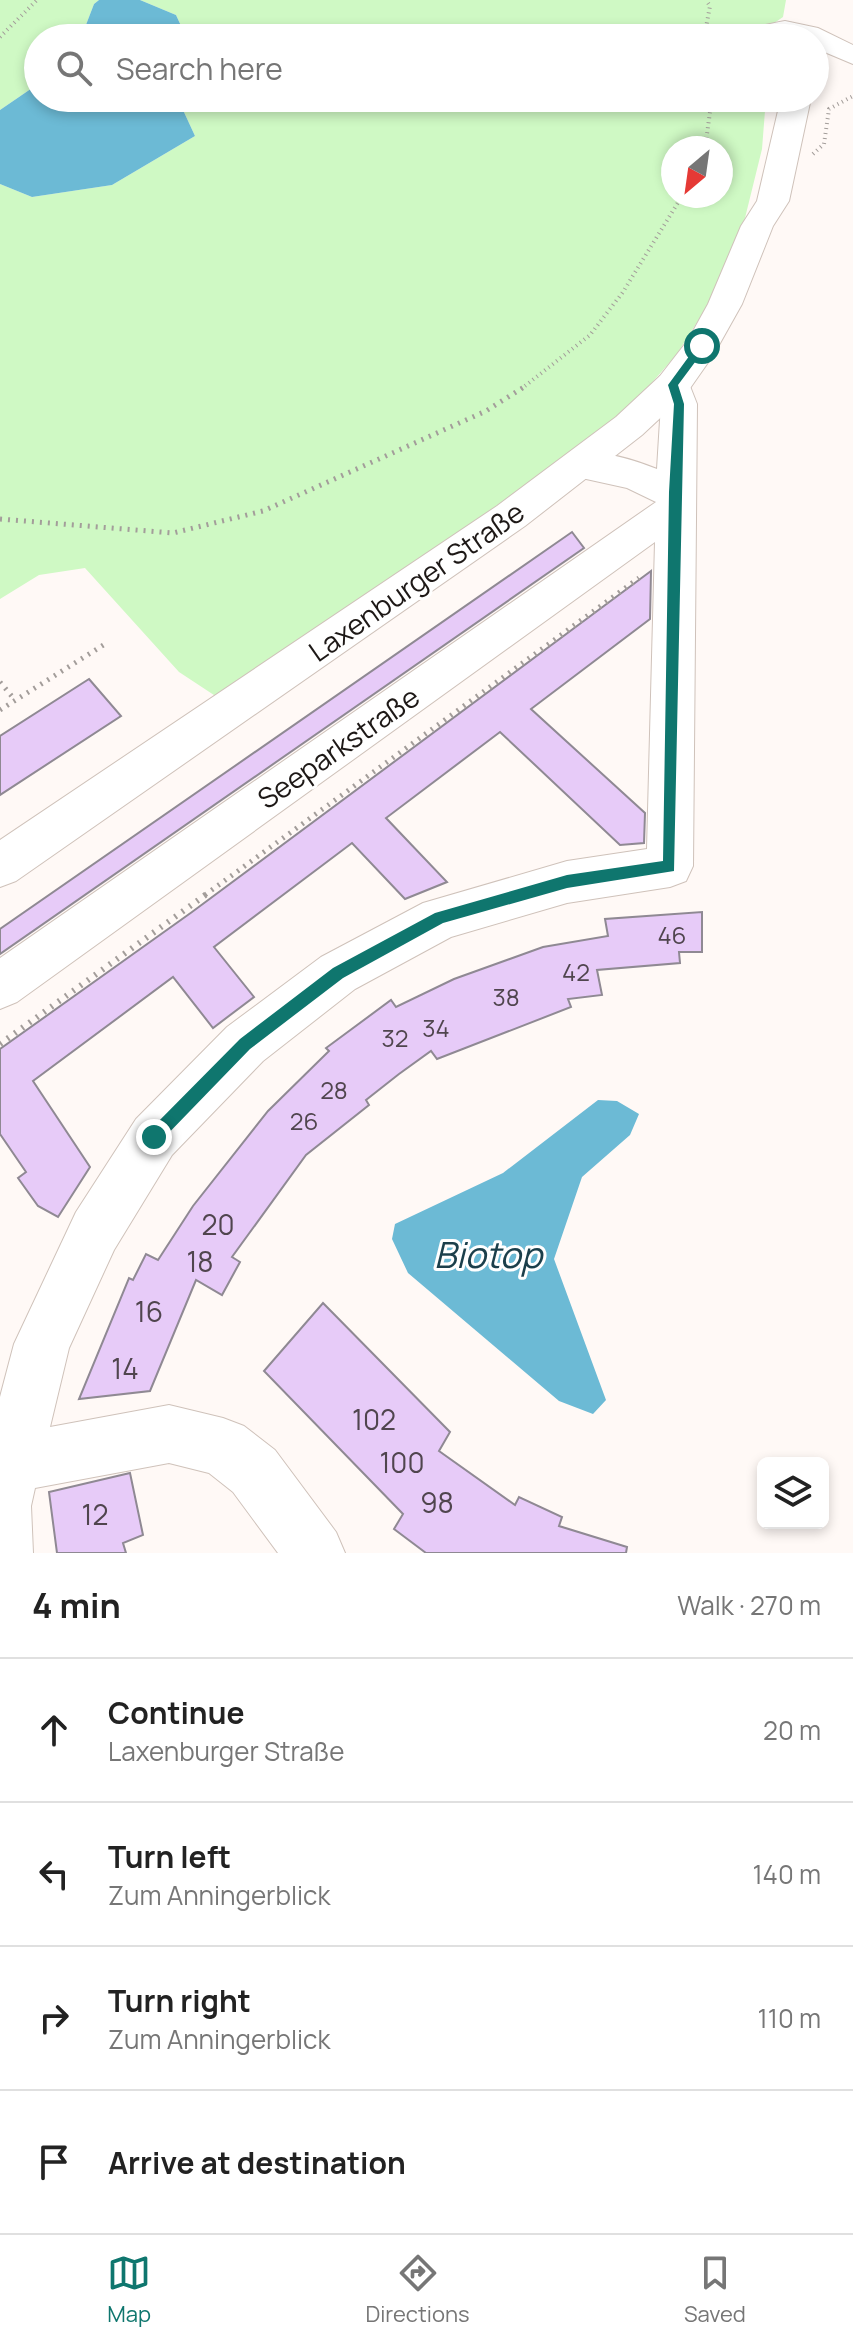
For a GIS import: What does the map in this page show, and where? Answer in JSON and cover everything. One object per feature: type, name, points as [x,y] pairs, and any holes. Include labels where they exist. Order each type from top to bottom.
[{"type":"street","points":[[829,46],[853,72]]},
{"type":"street","name":"Laxenburger Straße","points":[[757,226],[757,198],[768,154],[772,112]]},
{"type":"street","name":"Laxenburger Straße","points":[[0,866],[186,741],[581,465],[673,385],[708,336],[757,226],[773,201],[793,112]]},
{"type":"street","points":[[3,1553],[1,1506],[6,1466],[42,1344],[95,1231],[154,1137],[245,1044],[338,973],[440,918],[567,882],[670,866],[679,404],[673,385]]},
{"type":"street","points":[[581,465],[634,475],[675,500]]},
{"type":"street","name":"Seeparkstraße","points":[[0,986],[675,500]]},
{"type":"street","points":[[6,1466],[169,1434],[223,1447],[254,1471],[315,1553]]},
{"type":"path","points":[[0,37],[37,0]]},
{"type":"path","points":[[706,0],[710,6],[707,24]]},
{"type":"path","points":[[707,136],[710,112]]},
{"type":"path","points":[[0,519],[173,533],[263,511],[486,411],[536,379],[590,335],[623,292],[675,208]]},
{"type":"path","points":[[0,1044],[648,571]]},
{"type":"path","points":[[0,710],[105,644]]},
{"type":"path","points":[[0,682],[15,700]]},
{"type":"green space","points":[[0,0],[99,0],[94,4],[86,24],[24,24],[24,94],[0,110]]},
{"type":"green space","points":[[140,0],[786,0],[783,17],[773,24],[180,24],[176,15]]},
{"type":"green space","points":[[184,112],[765,112],[762,149],[745,218],[716,292],[677,354],[621,418],[553,472],[220,699],[179,672],[85,568],[39,575],[0,599],[0,184],[32,197],[112,185],[195,136]]},
{"type":"water","points":[[99,0],[140,0],[176,15],[180,24],[86,24],[94,4]]},
{"type":"water","points":[[24,94],[24,112],[184,112],[195,136],[112,185],[32,197],[0,184],[0,110]]},
{"type":"water","name":"Biotop","points":[[598,1100],[617,1101],[639,1114],[630,1135],[582,1177],[554,1259],[606,1400],[593,1414],[559,1401],[408,1273],[392,1239],[395,1224],[503,1173]]},
{"type":"building","points":[[572,532],[584,548],[0,954],[0,929]]},
{"type":"building","points":[[651,571],[650,619],[531,709],[645,813],[644,843],[620,845],[500,732],[386,818],[447,882],[405,899],[352,843],[214,947],[254,997],[213,1028],[173,977],[33,1081],[90,1167],[58,1217],[38,1206],[18,1178],[26,1172],[0,1134],[0,1049],[192,912]]},
{"type":"building","points":[[89,679],[121,716],[0,795],[0,736]]},
{"type":"building","points":[[702,912],[702,952],[679,952],[680,963],[597,970],[602,995],[568,999],[571,1007],[437,1059],[431,1051],[399,1074],[366,1100],[369,1105],[306,1155],[232,1257],[240,1262],[222,1295],[196,1280],[150,1391],[79,1399],[129,1278],[133,1280],[146,1254],[158,1260],[193,1206],[268,1111],[329,1051],[326,1048],[391,1000],[396,1007],[454,979],[543,947],[608,936],[605,919]]},
{"type":"building","points":[[323,1303],[450,1432],[439,1451],[515,1505],[519,1497],[562,1517],[559,1526],[627,1547],[626,1553],[426,1553],[394,1529],[403,1514],[264,1371]]},
{"type":"building","points":[[130,1473],[143,1535],[123,1543],[126,1553],[57,1553],[49,1492]]},
{"type":"route","points":[[154,1137],[245,1044],[338,973],[440,918],[567,882],[670,866],[671,668],[679,404],[673,385],[702,346]]}]
